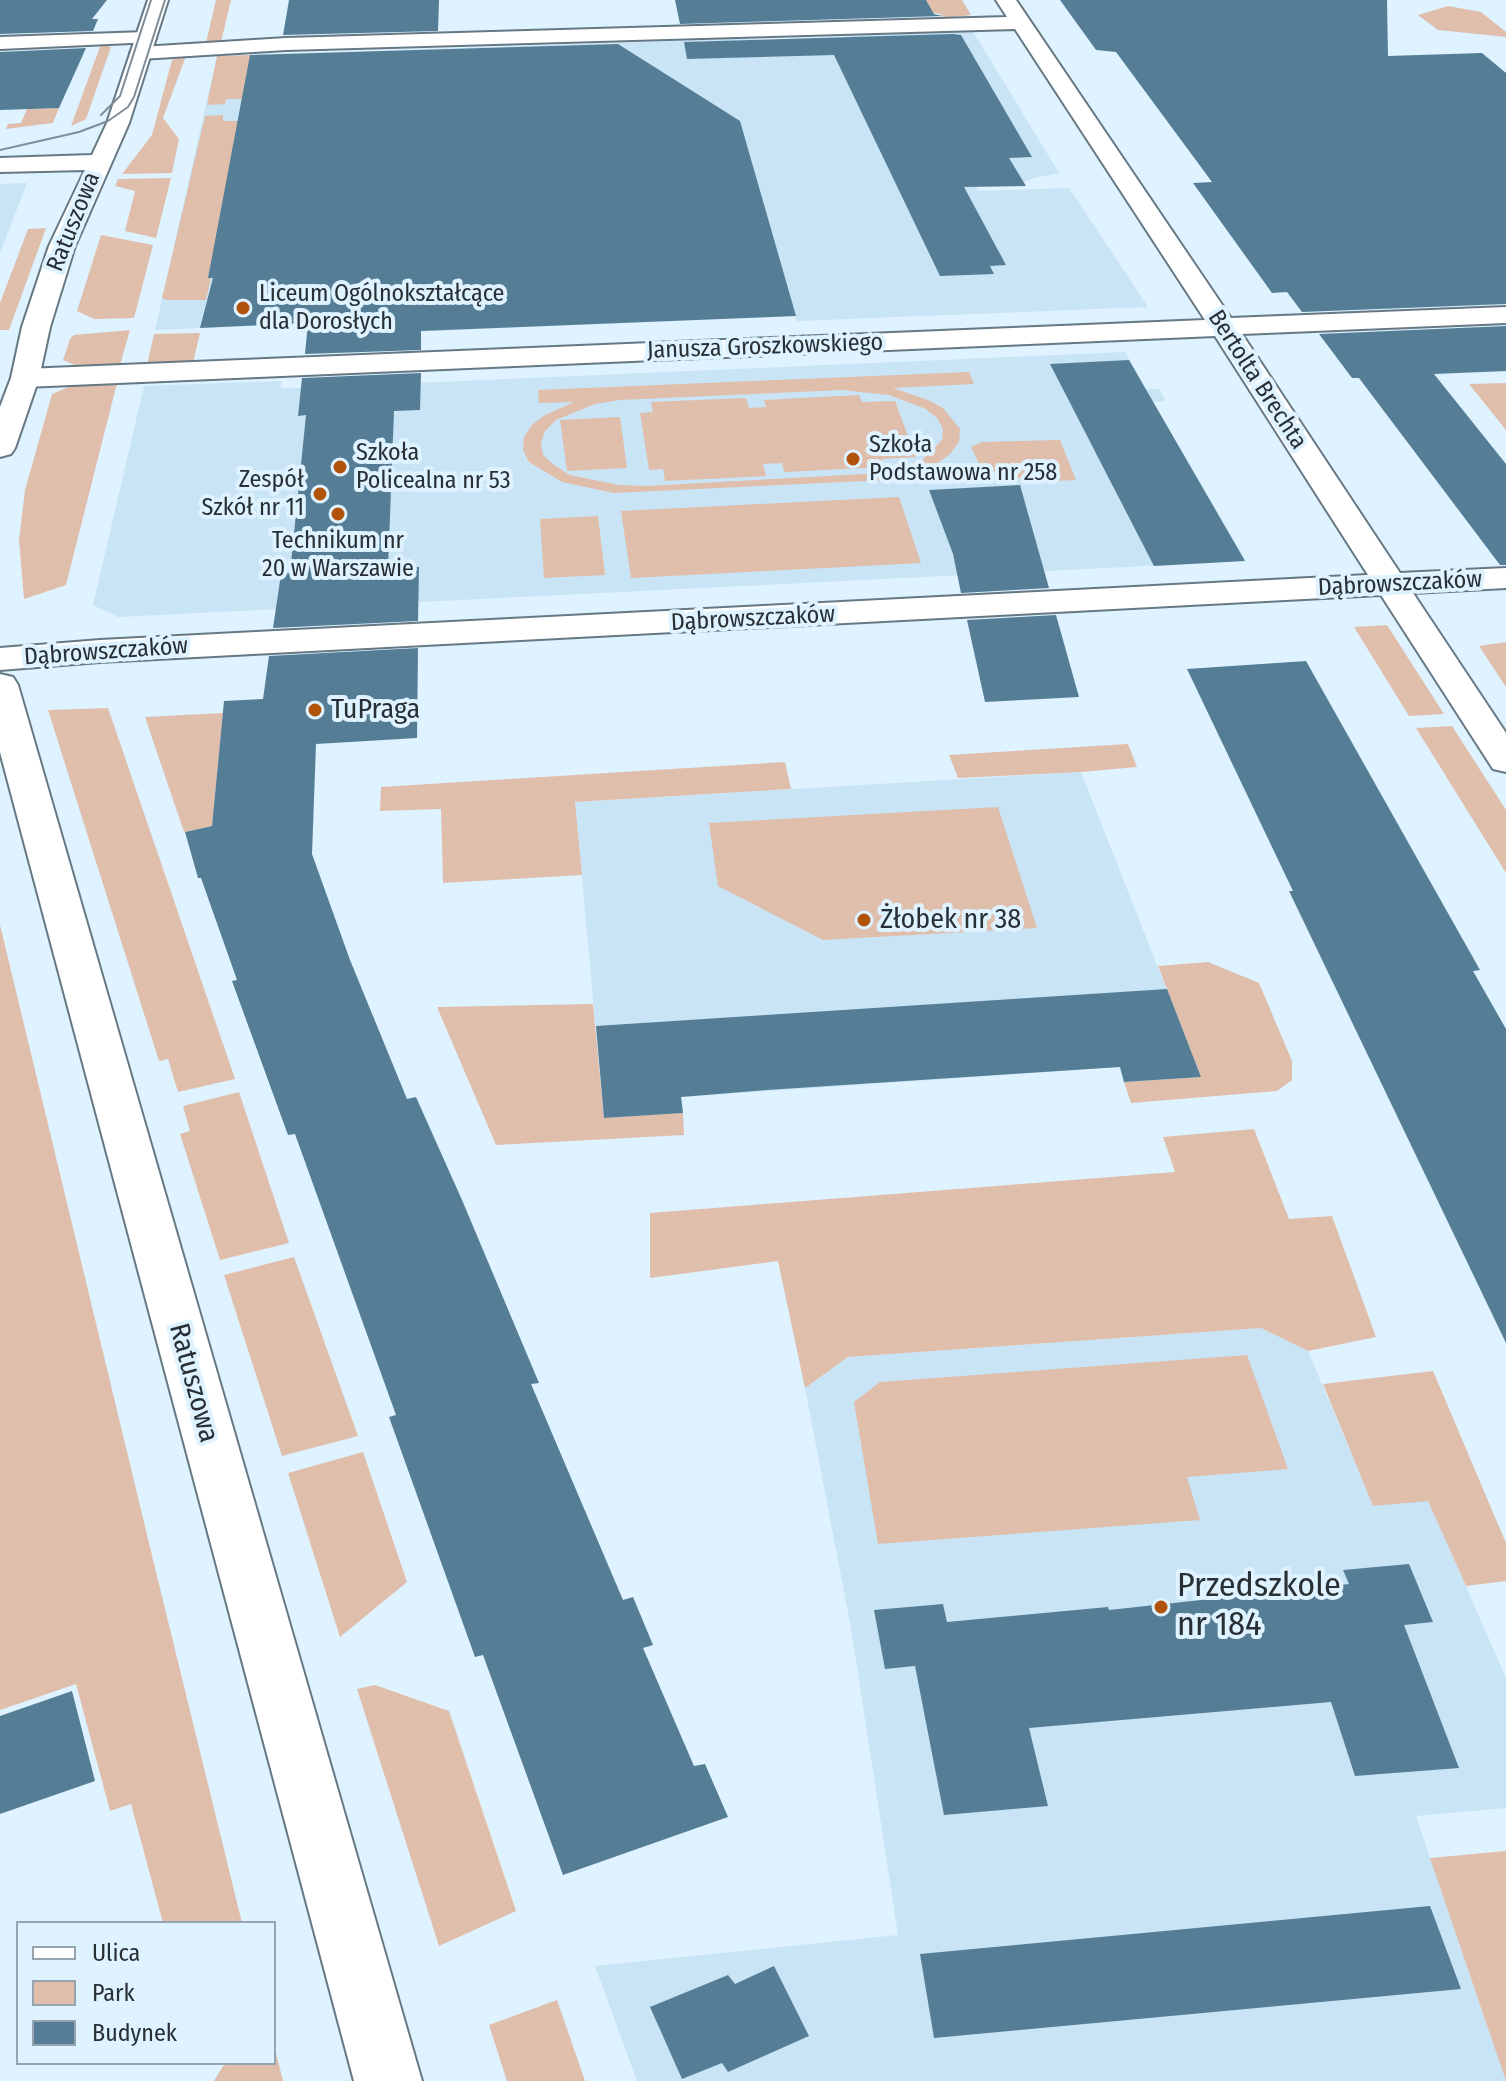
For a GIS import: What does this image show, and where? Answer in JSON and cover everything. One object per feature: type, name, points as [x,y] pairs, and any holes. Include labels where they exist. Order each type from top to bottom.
[{"type":"street","name":"Ratuszowa","points":[[0,448],[25,378],[36,327],[62,246],[118,123],[158,0]]},
{"type":"street","name":"Bertolta Brechta","points":[[1006,0],[1506,761]]},
{"type":"street","points":[[0,43],[143,46],[286,44],[1022,23]]},
{"type":"street","points":[[0,165],[98,162]]},
{"type":"street","name":"Janusza Groszkowskiego","points":[[25,378],[1506,315]]},
{"type":"street","name":"Dąbrowszczaków","points":[[0,659],[100,651],[1506,578]]},
{"type":"street","name":"Ratuszowa","points":[[0,685],[388,2081]]},
{"type":"shaded area","points":[[971,28],[1059,173],[1034,178],[1024,182],[1026,186],[977,187],[978,191],[1069,188],[1148,307],[797,321],[795,316],[358,334],[357,321],[155,330],[217,56],[736,39],[757,39],[759,42],[847,39],[845,33]]},
{"type":"shaded area","points":[[27,183],[0,253],[0,184]]},
{"type":"shaded area","points":[[1125,352],[1146,389],[1159,389],[1166,401],[1153,402],[1246,561],[118,617],[93,605],[144,386],[282,381],[280,388],[301,388]]},
{"type":"shaded area","name":"Żłobek nr 38","points":[[1081,772],[1201,1077],[1124,1082],[1119,1067],[682,1097],[683,1113],[604,1118],[575,802]]},
{"type":"shaded area","name":"Przedszkole nr 184","points":[[1261,1328],[1308,1351],[1373,1505],[1428,1500],[1506,1678],[1506,1808],[1416,1816],[1506,2081],[637,2081],[595,1966],[898,1935],[851,1628],[805,1388],[847,1357]]},
{"type":"green space","points":[[216,0],[231,0],[221,42],[206,43]]},
{"type":"green space","points":[[926,0],[962,0],[971,15],[944,18],[941,14],[933,13]]},
{"type":"green space","points":[[1448,6],[1481,12],[1506,32],[1506,37],[1438,30],[1418,15]]},
{"type":"green space","points":[[101,44],[111,47],[86,119],[71,126]]},
{"type":"green space","points":[[253,55],[245,99],[226,99],[225,104],[207,105],[217,56]]},
{"type":"green space","points":[[186,56],[163,118],[179,139],[172,173],[122,174],[152,135],[172,60]]},
{"type":"green space","points":[[59,108],[53,123],[6,129],[8,124],[21,123],[27,109]]},
{"type":"green space","points":[[223,115],[223,121],[241,121],[206,300],[167,300],[162,298],[205,116]]},
{"type":"green space","points":[[171,178],[156,238],[125,231],[135,191],[115,186],[118,179]]},
{"type":"green space","points":[[46,228],[9,330],[0,330],[0,303],[28,229]]},
{"type":"green space","points":[[101,235],[153,245],[134,318],[94,319],[77,311]]},
{"type":"green space","points":[[130,330],[120,365],[79,367],[63,360],[74,335]]},
{"type":"green space","points":[[200,333],[193,363],[147,365],[154,334]]},
{"type":"green space","points":[[969,372],[974,384],[893,388],[943,408],[960,429],[959,442],[950,454],[935,465],[886,480],[614,493],[562,482],[529,462],[523,450],[524,437],[532,425],[545,415],[574,402],[539,403],[538,390]],"holes":[[[842,390],[889,395],[926,409],[938,419],[943,429],[942,440],[922,460],[881,473],[619,485],[570,475],[543,455],[541,443],[545,431],[556,420],[595,404],[620,400]]]},
{"type":"green space","points":[[117,383],[66,585],[24,599],[19,540],[25,490],[52,394],[71,386]]},
{"type":"green space","points":[[1506,383],[1506,430],[1469,384]]},
{"type":"green space","points":[[859,395],[862,402],[895,401],[916,457],[882,459],[884,467],[784,472],[782,463],[763,464],[766,476],[665,481],[663,469],[649,470],[640,413],[653,412],[651,402],[746,398],[749,408],[766,407],[764,400]]},
{"type":"green space","points":[[620,417],[627,468],[567,471],[560,420]]},
{"type":"green space","points":[[1060,440],[1076,480],[1033,482],[981,468],[971,447],[982,442]]},
{"type":"green space","points":[[899,497],[921,563],[631,578],[621,511]]},
{"type":"green space","points":[[598,516],[605,575],[544,578],[540,519]]},
{"type":"green space","points":[[1387,625],[1444,714],[1409,716],[1354,627]]},
{"type":"green space","points":[[1506,642],[1506,687],[1479,646]]},
{"type":"green space","points":[[108,708],[235,1079],[178,1092],[168,1059],[159,1061],[48,710]]},
{"type":"green space","points":[[223,713],[212,826],[184,832],[145,717]]},
{"type":"green space","points":[[1452,726],[1506,810],[1506,873],[1416,728]]},
{"type":"green space","points":[[1128,744],[1137,767],[1081,772],[958,778],[949,755]]},
{"type":"green space","points":[[785,762],[791,789],[575,802],[582,875],[443,883],[441,809],[380,811],[381,787]]},
{"type":"green space","points":[[998,807],[1037,928],[823,940],[718,886],[709,823]]},
{"type":"green space","points":[[0,925],[242,1921],[162,1921],[131,1804],[110,1811],[76,1684],[0,1710]]},
{"type":"green space","points":[[1208,962],[1259,983],[1292,1061],[1292,1080],[1277,1091],[1131,1103],[1124,1082],[1201,1077],[1158,966]]},
{"type":"green space","points":[[593,1004],[604,1118],[683,1113],[684,1135],[496,1145],[437,1007]]},
{"type":"green space","points":[[239,1092],[289,1243],[220,1260],[180,1134],[190,1131],[183,1106]]},
{"type":"green space","points":[[1254,1129],[1289,1219],[1332,1216],[1376,1337],[1308,1351],[1261,1328],[848,1357],[805,1388],[778,1261],[650,1278],[650,1213],[1175,1172],[1163,1137]]},
{"type":"green space","points":[[294,1257],[358,1436],[282,1456],[224,1275]]},
{"type":"green space","points":[[1247,1355],[1288,1469],[1187,1477],[1200,1520],[878,1544],[854,1402],[880,1382]]},
{"type":"green space","points":[[1433,1371],[1506,1543],[1506,1581],[1466,1586],[1428,1501],[1373,1506],[1323,1384]]},
{"type":"green space","points":[[363,1452],[407,1582],[340,1637],[288,1473]]},
{"type":"green space","points":[[375,1685],[449,1711],[516,1911],[439,1946],[357,1689]]},
{"type":"green space","points":[[1506,1851],[1506,2081],[1430,1858]]},
{"type":"green space","points":[[557,2000],[585,2081],[507,2081],[489,2025]]},
{"type":"green space","points":[[276,2053],[283,2081],[214,2081],[223,2066],[276,2065]]},
{"type":"building","points":[[0,0],[107,0],[92,19],[98,19],[93,31],[0,34]]},
{"type":"building","points":[[289,0],[439,0],[438,31],[283,35]]},
{"type":"building","points":[[675,0],[926,0],[934,14],[943,16],[680,24]]},
{"type":"building","points":[[1060,0],[1387,0],[1388,56],[1482,53],[1506,73],[1506,304],[1302,312],[1287,292],[1272,293],[1193,183],[1212,182],[1116,52],[1096,50]]},
{"type":"building","points":[[961,35],[1032,157],[1009,158],[1026,186],[964,187],[1006,265],[990,266],[994,274],[940,276],[834,55],[687,59],[684,42]]},
{"type":"building","points":[[618,44],[740,121],[796,316],[421,331],[421,350],[305,354],[308,323],[200,328],[213,278],[208,278],[250,55]]},
{"type":"building","points":[[86,48],[59,108],[0,110],[0,52]]},
{"type":"building","points":[[1506,326],[1506,371],[1434,374],[1506,464],[1506,565],[1500,565],[1359,378],[1352,378],[1319,334]]},
{"type":"building","points":[[1129,360],[1245,561],[1154,566],[1050,364]]},
{"type":"building","points":[[421,373],[420,410],[394,411],[388,568],[419,567],[418,621],[273,628],[281,574],[290,573],[306,415],[298,416],[302,378]]},
{"type":"building","points":[[1020,485],[1049,588],[961,593],[953,554],[929,490]]},
{"type":"building","points":[[1056,615],[1079,697],[985,702],[967,620]]},
{"type":"building","points":[[418,648],[417,738],[316,744],[312,854],[350,960],[407,1099],[416,1097],[539,1383],[531,1384],[623,1600],[633,1597],[653,1645],[643,1648],[694,1766],[705,1764],[728,1817],[563,1875],[483,1655],[475,1657],[389,1417],[396,1415],[295,1134],[288,1135],[232,981],[237,980],[201,878],[198,878],[185,832],[212,826],[224,701],[263,699],[269,656]]},
{"type":"building","points":[[1306,661],[1480,970],[1473,971],[1506,1029],[1506,1343],[1289,891],[1293,891],[1187,669]]},
{"type":"building","points":[[1167,989],[1201,1077],[1124,1082],[1120,1067],[767,1090],[681,1097],[683,1113],[604,1118],[596,1026]]},
{"type":"building","points":[[1409,1564],[1433,1622],[1404,1625],[1459,1768],[1355,1776],[1331,1702],[1029,1728],[1048,1806],[944,1815],[915,1666],[885,1669],[874,1610],[943,1604],[947,1622],[1108,1607],[1109,1610],[1349,1584],[1343,1570]]},
{"type":"building","points":[[72,1691],[95,1781],[0,1814],[0,1716]]},
{"type":"building","points":[[1430,1906],[1461,1989],[934,2038],[920,1954]]},
{"type":"building","points":[[774,1966],[809,2036],[728,2072],[722,2063],[682,2079],[650,2007],[728,1975],[735,1984]]},
{"type":"tram line","points":[[101,115],[120,96],[151,0]]},
{"type":"tram line","points":[[0,150],[79,132],[108,121],[128,107],[134,97],[165,0]]},
{"type":"place","name":"Liceum Ogólnokształcące dla Dorosłych","points":[[243,308]]},
{"type":"place","name":"Szkoła Podstawowa nr 258","points":[[853,459]]},
{"type":"place","name":"Szkoła Policealna nr 53","points":[[340,467]]},
{"type":"place","name":"Zespół Szkół nr 11","points":[[320,494]]},
{"type":"place","name":"Technikum nr 20 w Warszawie","points":[[338,514]]},
{"type":"place","name":"TuPraga","points":[[315,710]]},
{"type":"place","name":"Żłobek nr 38","points":[[864,920]]},
{"type":"place","name":"Przedszkole nr 184","points":[[1161,1607]]}]
